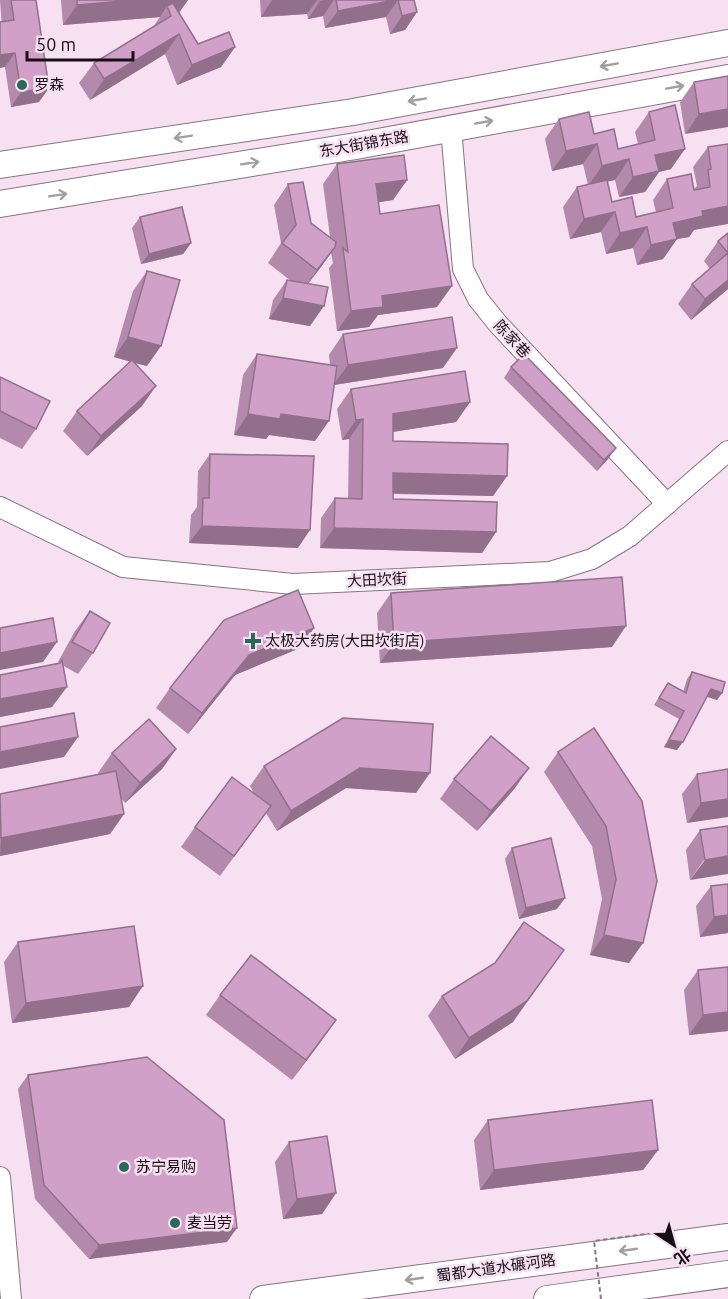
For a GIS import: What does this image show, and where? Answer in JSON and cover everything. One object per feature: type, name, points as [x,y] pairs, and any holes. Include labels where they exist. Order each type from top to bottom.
[{"type":"main road","points":[[0,165],[353,112],[728,43]]},
{"type":"main road","name":"东大街锦东路","points":[[0,204],[452,128],[728,78]]},
{"type":"main road","name":"蜀都大道水碾河路","points":[[263,1299],[728,1237]]},
{"type":"main road","points":[[547,1299],[728,1274]]},
{"type":"street","name":"陈家巷","points":[[452,128],[463,268],[478,299],[498,324],[667,504]]},
{"type":"street","name":"大田坎街","points":[[0,507],[123,567],[293,584],[550,572],[592,559],[630,536],[728,451]]},
{"type":"street","points":[[0,1178],[11,1299]]},
{"type":"path","points":[[601,1299],[594,1241],[676,1230]]},
{"type":"building","points":[[11,0],[36,0],[49,88],[21,92],[15,53],[0,55],[0,22],[14,20]]},
{"type":"building","points":[[77,0],[134,0],[77,5]]},
{"type":"building","points":[[336,0],[395,0],[338,11]]},
{"type":"building","points":[[398,0],[414,0],[417,12],[402,16]]},
{"type":"building","points":[[173,3],[198,44],[229,32],[235,47],[192,65],[179,34],[104,79],[94,63],[171,16],[167,6]]},
{"type":"building","points":[[728,76],[728,109],[699,114],[694,82]]},
{"type":"building","points":[[675,105],[685,149],[655,155],[659,171],[633,177],[629,159],[602,166],[597,144],[566,151],[559,119],[589,112],[594,134],[614,129],[618,149],[655,140],[649,112]]},
{"type":"building","points":[[728,144],[728,206],[702,211],[703,216],[673,223],[677,239],[651,245],[647,227],[620,233],[615,212],[584,219],[577,187],[607,180],[612,202],[632,197],[636,217],[673,208],[667,179],[691,174],[694,190],[710,187],[708,170],[711,169],[708,147]]},
{"type":"building","points":[[404,155],[407,180],[376,184],[380,214],[439,205],[452,286],[382,296],[383,307],[351,311],[343,248],[348,252],[337,164]]},
{"type":"building","points":[[303,182],[311,223],[336,242],[335,247],[317,270],[282,243],[296,225],[288,184]]},
{"type":"building","points":[[182,207],[191,243],[149,254],[140,217]]},
{"type":"building","points":[[728,233],[728,253],[718,241]]},
{"type":"building","points":[[728,253],[728,280],[705,299],[692,284]]},
{"type":"building","points":[[147,271],[180,280],[161,346],[128,337]]},
{"type":"building","points":[[287,280],[328,287],[324,306],[283,298]]},
{"type":"building","points":[[452,317],[457,348],[348,365],[343,334]]},
{"type":"building","points":[[257,354],[337,366],[329,421],[281,414],[280,419],[248,414]]},
{"type":"building","points":[[524,354],[616,448],[604,460],[511,367]]},
{"type":"building","points":[[132,360],[156,386],[101,436],[77,411]]},
{"type":"building","points":[[465,371],[470,402],[393,414],[393,441],[508,444],[507,476],[393,473],[393,499],[497,502],[496,532],[334,528],[335,498],[362,499],[363,419],[356,420],[351,389]]},
{"type":"building","points":[[0,377],[50,401],[36,429],[0,411]]},
{"type":"building","points":[[210,454],[314,456],[310,530],[202,526],[203,498],[209,498]]},
{"type":"building","points":[[622,577],[626,626],[394,643],[391,593]]},
{"type":"building","points":[[298,590],[314,628],[249,655],[202,713],[170,688],[224,620]]},
{"type":"building","points":[[90,611],[110,623],[93,653],[72,642]]},
{"type":"building","points":[[53,618],[57,642],[0,653],[0,628]]},
{"type":"building","points":[[62,660],[67,687],[0,699],[0,675],[60,663]]},
{"type":"building","points":[[692,672],[725,682],[722,693],[711,689],[683,742],[669,740],[684,711],[659,698],[668,683],[686,693]]},
{"type":"building","points":[[74,713],[78,737],[0,752],[0,727]]},
{"type":"building","points":[[343,718],[433,724],[430,773],[360,768],[291,811],[264,766]]},
{"type":"building","points":[[149,719],[176,749],[140,783],[112,753]]},
{"type":"building","points":[[594,728],[642,801],[657,881],[643,943],[604,935],[616,879],[606,826],[558,752]]},
{"type":"building","points":[[491,736],[529,768],[491,811],[454,779]]},
{"type":"building","points":[[728,769],[728,799],[701,803],[697,774]]},
{"type":"building","points":[[116,771],[124,814],[1,838],[0,794]]},
{"type":"building","points":[[232,777],[271,806],[234,856],[195,827]]},
{"type":"building","points":[[728,826],[728,856],[705,860],[700,830]]},
{"type":"building","points":[[551,838],[565,898],[526,908],[512,848]]},
{"type":"building","points":[[728,884],[728,915],[714,917],[711,886]]},
{"type":"building","points":[[524,922],[564,950],[527,1001],[469,1038],[442,996],[495,963]]},
{"type":"building","points":[[134,926],[143,986],[26,1003],[18,942]]},
{"type":"building","points":[[251,955],[336,1020],[306,1060],[220,995]]},
{"type":"building","points":[[728,967],[728,1012],[703,1015],[698,970]]},
{"type":"building","name":"苏宁易购","points":[[147,1057],[224,1120],[237,1228],[99,1245],[44,1185],[28,1075]]},
{"type":"building","points":[[652,1100],[658,1150],[494,1170],[488,1120]]},
{"type":"building","points":[[327,1136],[336,1193],[297,1199],[289,1142]]},
{"type":"place","name":"罗森","points":[[22,85]]},
{"type":"place","name":"太极大药房(大田坎街店)","points":[[253,641]]},
{"type":"place","name":"苏宁易购","points":[[124,1167]]},
{"type":"place","name":"麦当劳","points":[[175,1223]]}]
